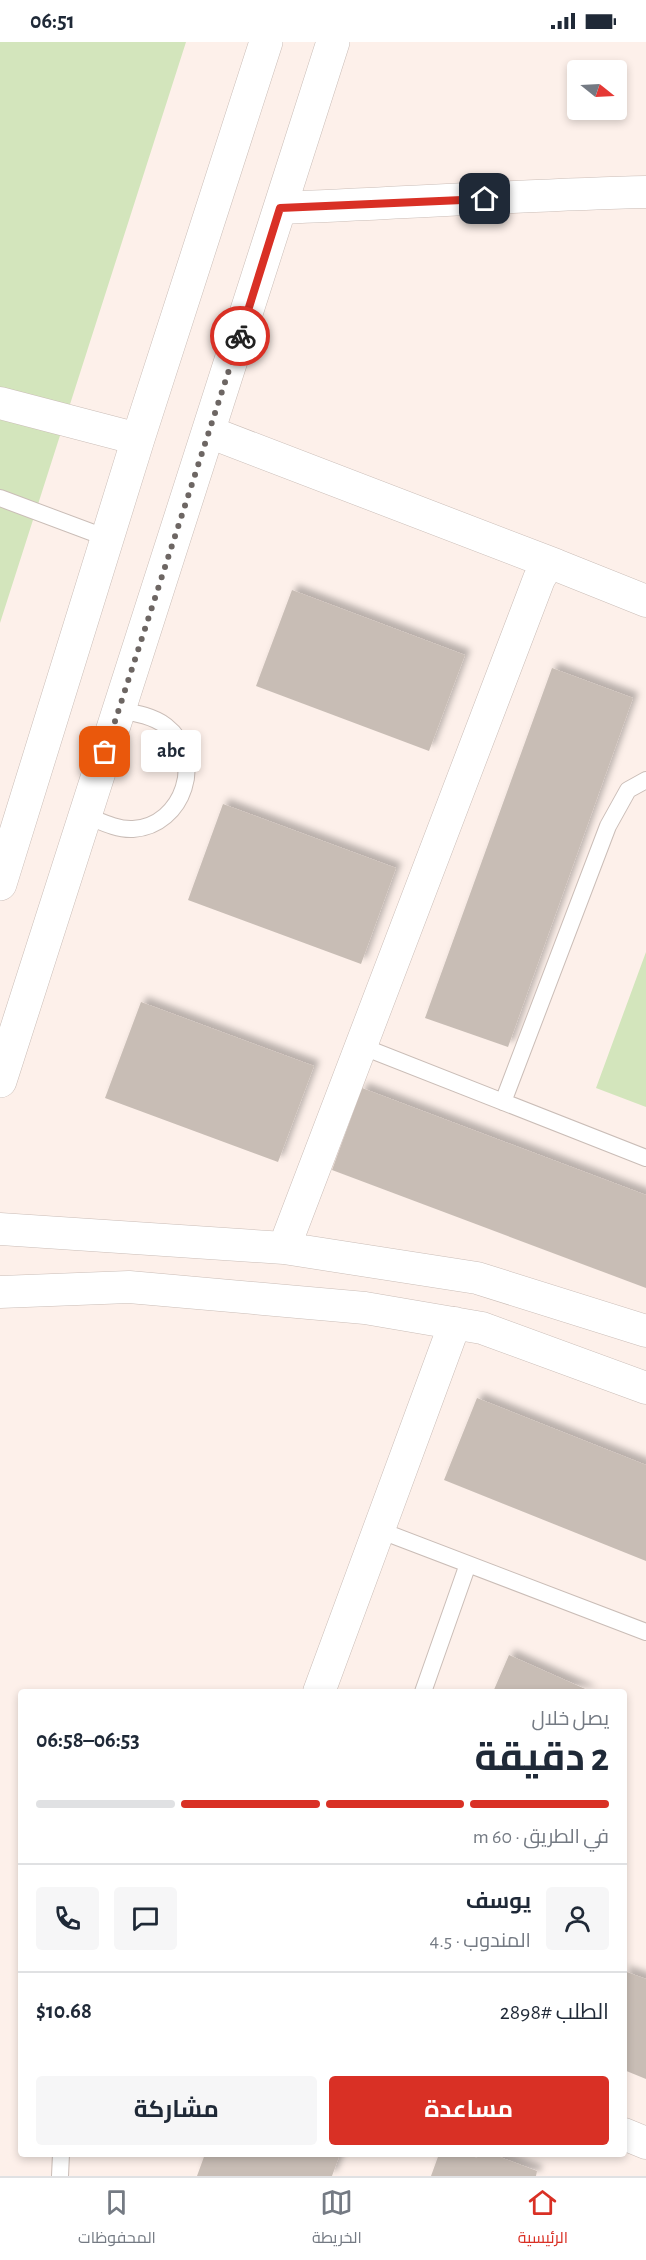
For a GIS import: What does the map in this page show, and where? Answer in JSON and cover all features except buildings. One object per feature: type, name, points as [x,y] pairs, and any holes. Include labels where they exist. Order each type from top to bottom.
[{"type":"street","points":[[0,884],[138,439],[266,42]]},
{"type":"street","points":[[0,1081],[333,42]]},
{"type":"street","points":[[280,208],[445,202],[544,194],[646,192]]},
{"type":"street","points":[[0,403],[138,439]]},
{"type":"street","points":[[209,432],[556,564],[646,601]]},
{"type":"street","points":[[284,1248],[539,579],[545,569],[556,564]]},
{"type":"street","points":[[0,1229],[284,1248],[477,1278],[646,1331]]},
{"type":"street","points":[[124,1236],[129,1287]]},
{"type":"street","points":[[320,1689],[379,1530],[468,1326],[477,1278]]},
{"type":"street","points":[[0,1292],[129,1287],[364,1308],[468,1326],[646,1388]]},
{"type":"street","points":[[627,2135],[646,2143]]},
{"type":"lane","points":[[0,498],[107,538]]},
{"type":"lane","points":[[85,815],[115,827],[134,829],[153,824],[169,814],[181,798],[187,779],[183,750],[167,726],[149,717],[119,710]]},
{"type":"lane","points":[[503,1102],[608,826],[628,790],[646,780]]},
{"type":"lane","points":[[361,1046],[646,1158]]},
{"type":"lane","points":[[379,1530],[646,1632]]},
{"type":"lane","points":[[424,1689],[468,1564]]},
{"type":"lane","points":[[60,2176],[61,2157]]},
{"type":"green space","points":[[0,42],[186,42],[0,623]]},
{"type":"green space","points":[[646,952],[646,1107],[596,1088]]},
{"type":"way so far","points":[[105,752],[240,336]]},
{"type":"place","name":"abc","points":[[105,752]]},
{"type":"route","points":[[240,336],[280,208],[485,199]]}]
